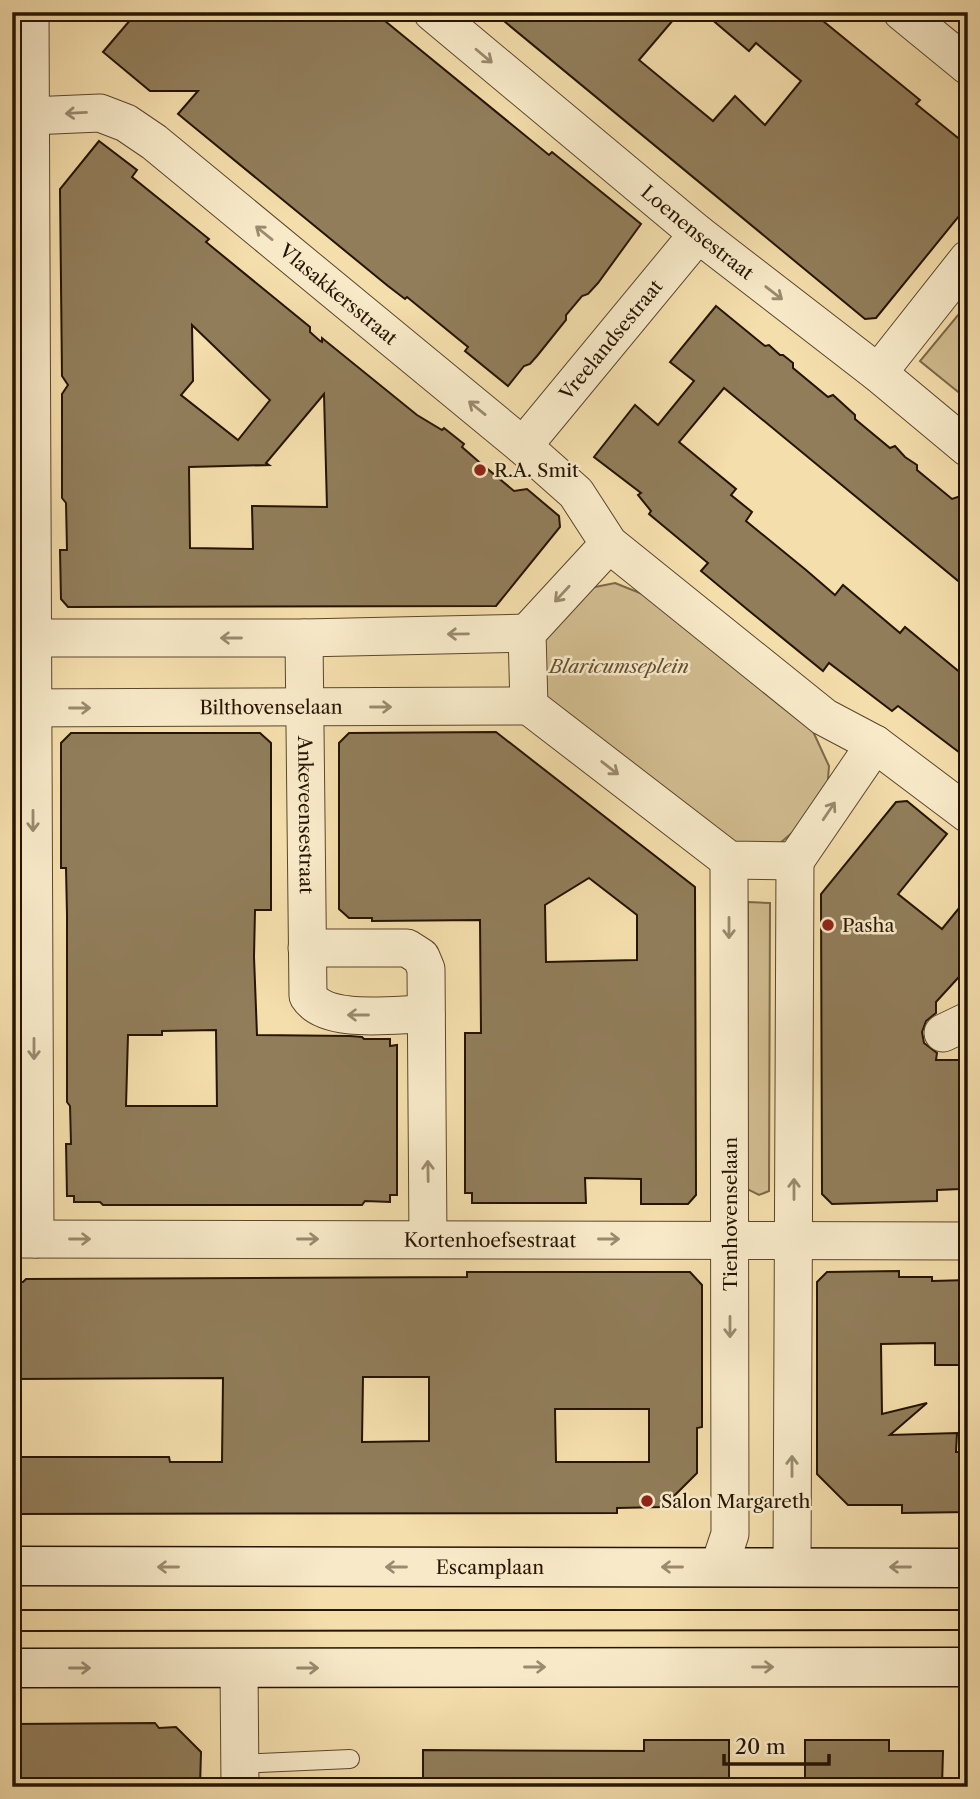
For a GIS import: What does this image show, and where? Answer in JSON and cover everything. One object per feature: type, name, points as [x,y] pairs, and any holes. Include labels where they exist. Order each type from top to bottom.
[{"type":"street","points":[[24,1239],[22,638],[30,12]]},
{"type":"street","name":"Loenensestraat","points":[[432,12],[698,234],[878,373],[968,448]]},
{"type":"street","points":[[902,12],[968,66]]},
{"type":"street","name":"Vlasakkersstraat","points":[[30,116],[100,113],[154,142],[523,446],[576,493],[609,544]]},
{"type":"street","name":"Vreelandsestraat","points":[[523,446],[698,234]]},
{"type":"street","points":[[878,373],[968,259]]},
{"type":"street","points":[[795,861],[729,860],[529,706],[527,633],[609,544],[824,717],[875,744],[968,814]]},
{"type":"street","points":[[22,638],[304,638],[527,633]]},
{"type":"street","name":"Ankeveensestraat","points":[[304,638],[308,996],[313,1003],[326,1011],[343,1015],[426,1014]]},
{"type":"street","name":"Bilthovenselaan","points":[[23,708],[529,706]]},
{"type":"street","points":[[792,1567],[795,861],[875,744]]},
{"type":"street","name":"Tienhovenselaan","points":[[719,1567],[730,1534],[729,860]]},
{"type":"street","points":[[307,948],[407,947],[421,957],[426,969],[428,1239]]},
{"type":"street","name":"Kortenhoefsestraat","points":[[24,1239],[968,1241]]},
{"type":"street","name":"Escamplaan","points":[[12,1566],[968,1567]]},
{"type":"street","points":[[12,1668],[968,1667]]},
{"type":"street","points":[[239,1668],[240,1775]]},
{"type":"lane","points":[[240,1775],[350,1759]]},
{"type":"green space","points":[[968,303],[968,400],[920,361]]},
{"type":"green space","name":"Blaricumseplein","points":[[615,583],[650,597],[810,725],[829,766],[827,792],[807,820],[779,844],[748,849],[716,837],[548,704],[536,665],[558,605],[585,589]]},
{"type":"green space","points":[[748,902],[770,903],[769,1191],[759,1195],[747,1189]]},
{"type":"building","points":[[137,12],[374,12],[549,155],[552,152],[641,224],[598,283],[588,294],[582,296],[537,356],[524,366],[508,386],[465,351],[468,347],[407,297],[405,299],[388,286],[178,114],[198,91],[150,91],[103,52]]},
{"type":"building","points":[[493,12],[680,12],[639,60],[713,121],[735,96],[765,125],[801,81],[756,43],[749,51],[703,12],[812,12],[920,100],[916,104],[968,146],[968,205],[876,318],[865,319]]},
{"type":"building","points":[[99,141],[137,170],[132,177],[209,239],[206,242],[310,327],[310,332],[320,341],[322,342],[322,338],[417,415],[442,430],[444,428],[514,491],[527,489],[559,516],[560,527],[496,606],[68,607],[61,599],[60,550],[67,550],[66,503],[62,498],[62,394],[68,385],[62,376],[60,189]],"holes":[[[192,325],[270,400],[238,440],[181,395],[193,381]],[[324,394],[327,507],[252,506],[253,549],[190,548],[189,467],[269,465],[266,463]]]},
{"type":"building","points":[[716,306],[765,346],[769,345],[793,363],[793,368],[828,397],[833,395],[855,415],[855,419],[890,448],[895,446],[917,465],[917,470],[952,499],[967,494],[968,589],[724,388],[679,442],[736,489],[731,495],[752,512],[746,521],[835,595],[843,585],[900,633],[905,627],[968,679],[968,759],[898,706],[892,711],[829,663],[823,671],[701,571],[708,563],[649,514],[651,511],[638,495],[641,493],[594,457],[635,405],[658,425],[694,381],[670,362]]},
{"type":"building","points":[[496,732],[695,887],[696,1195],[688,1204],[641,1204],[641,1179],[585,1178],[586,1203],[472,1203],[472,1193],[465,1193],[465,1033],[481,1033],[480,920],[372,921],[372,918],[349,918],[339,909],[339,743],[349,733]],"holes":[[[589,878],[637,915],[637,960],[546,962],[545,905]]]},
{"type":"building","points":[[71,733],[260,733],[271,743],[271,910],[255,910],[257,1035],[350,1036],[390,1039],[390,1046],[397,1045],[397,1195],[390,1195],[390,1202],[365,1201],[362,1205],[103,1205],[100,1202],[74,1202],[74,1196],[67,1196],[66,1144],[71,1144],[70,1106],[67,1102],[66,868],[61,868],[61,743]],"holes":[[[216,1030],[217,1106],[126,1106],[128,1035]]]},
{"type":"building","points":[[907,801],[947,834],[898,894],[942,929],[968,897],[968,967],[936,1002],[936,1013],[926,1021],[922,1032],[924,1043],[937,1053],[936,1060],[960,1060],[960,1189],[937,1190],[937,1201],[832,1204],[822,1194],[821,894],[896,802]]},
{"type":"building","points":[[899,1271],[899,1277],[932,1277],[932,1281],[968,1280],[968,1365],[935,1365],[935,1343],[881,1344],[882,1414],[927,1403],[890,1435],[957,1433],[956,1452],[968,1452],[968,1512],[902,1513],[902,1505],[848,1505],[817,1474],[817,1282],[827,1272]]},
{"type":"building","points":[[467,1272],[690,1272],[702,1285],[702,1427],[697,1428],[697,1473],[663,1507],[617,1508],[617,1513],[12,1514],[12,1457],[169,1457],[170,1462],[222,1462],[223,1378],[12,1379],[12,1282],[23,1282],[26,1279],[467,1277]],"holes":[[[363,1377],[429,1377],[429,1441],[362,1442]],[[555,1409],[649,1409],[649,1462],[556,1462]]]},
{"type":"building","points":[[155,1723],[159,1728],[176,1727],[201,1752],[200,1787],[12,1785],[12,1724]]},
{"type":"building","points":[[644,1740],[729,1740],[729,1787],[423,1787],[423,1750],[644,1751]]},
{"type":"building","points":[[805,1740],[889,1740],[889,1751],[943,1751],[942,1787],[805,1787]]},
{"type":"tram line","points":[[12,1610],[968,1610]]},
{"type":"tram line","points":[[12,1631],[968,1630]]},
{"type":"place","name":"R.A. Smit","points":[[480,470]]},
{"type":"place","name":"Pasha","points":[[828,925]]},
{"type":"place","name":"Salon Margareth","points":[[647,1501]]}]
